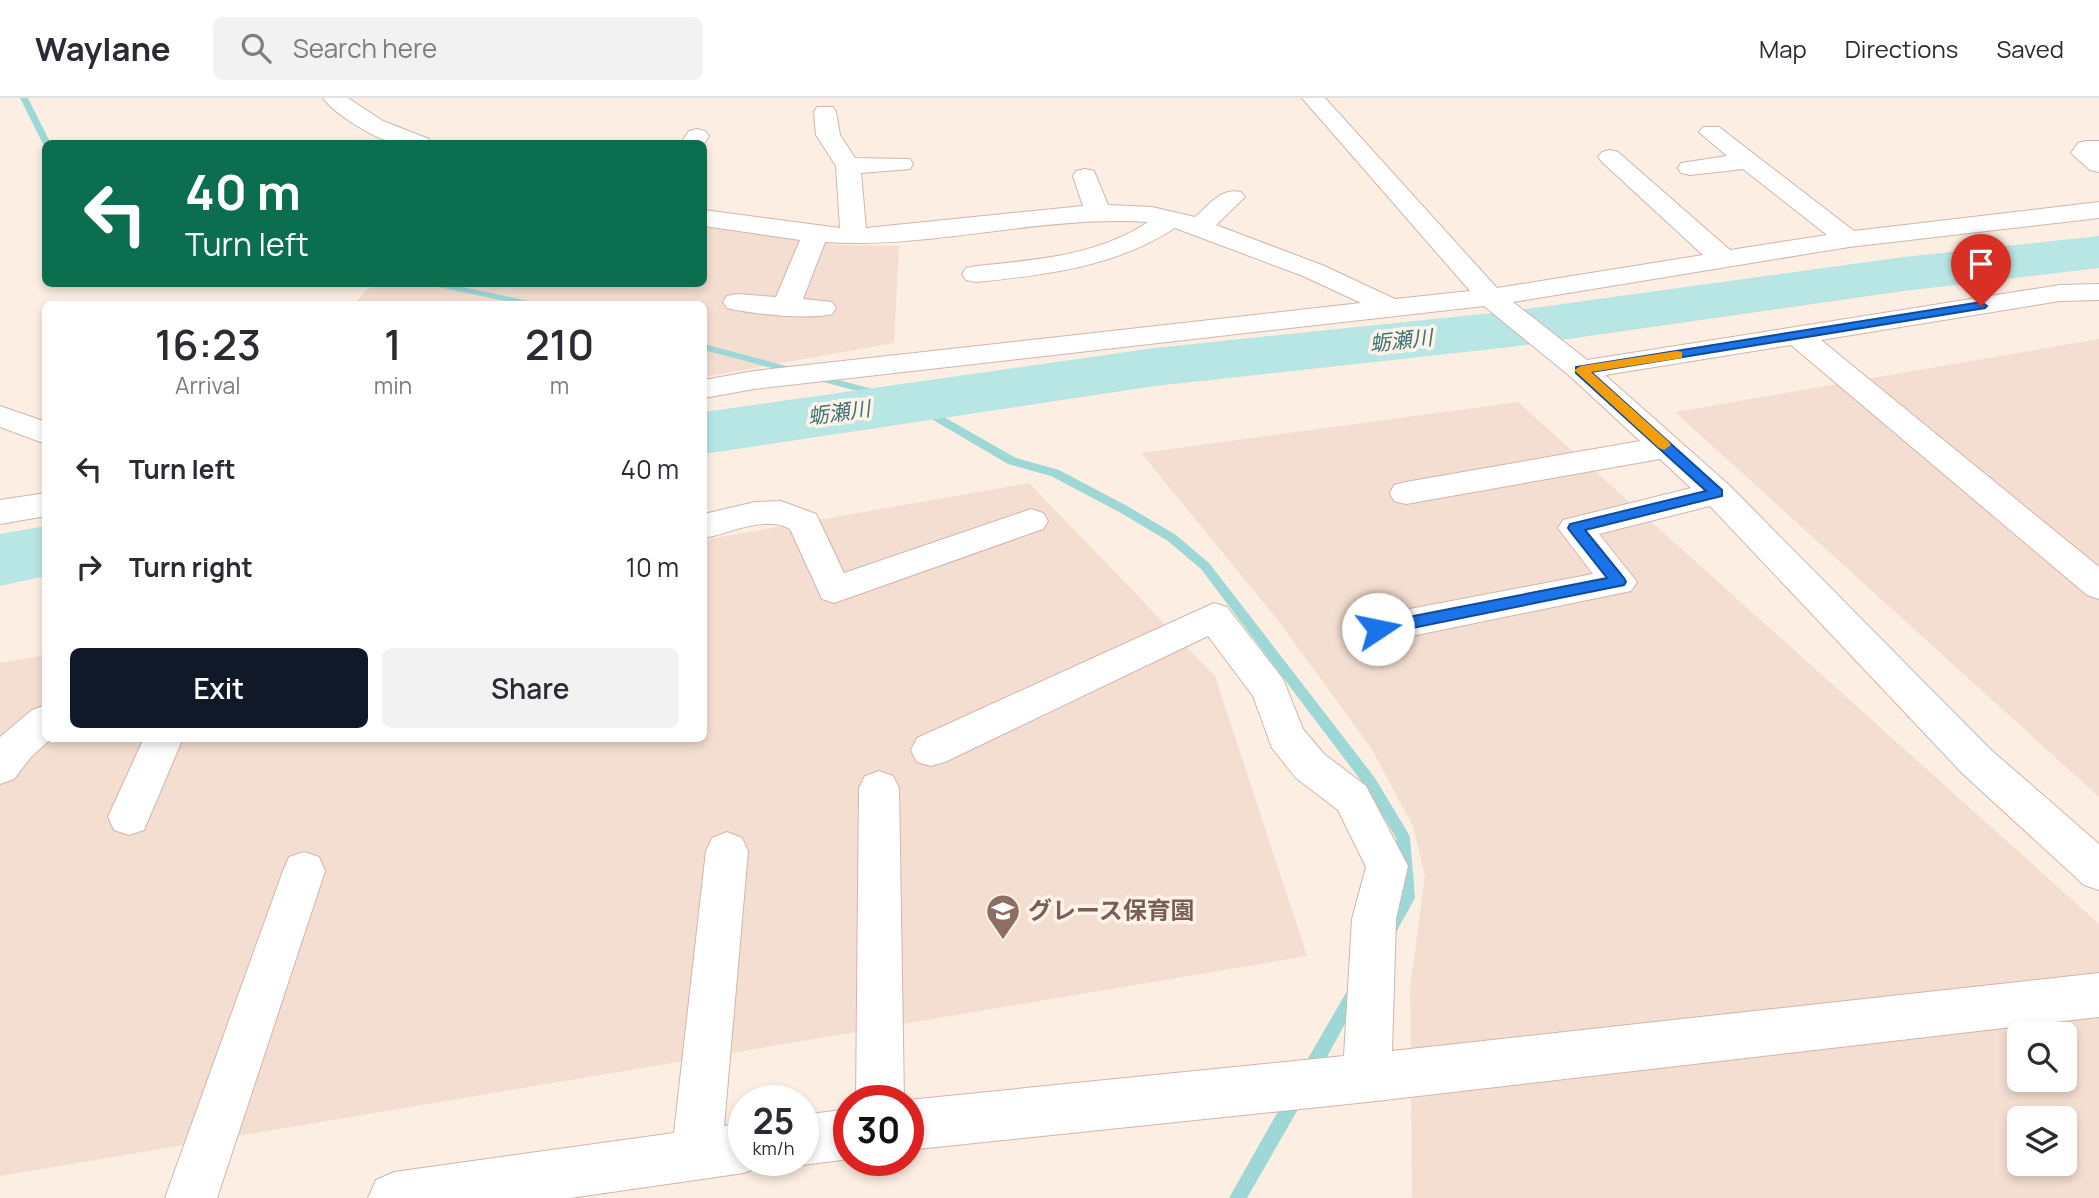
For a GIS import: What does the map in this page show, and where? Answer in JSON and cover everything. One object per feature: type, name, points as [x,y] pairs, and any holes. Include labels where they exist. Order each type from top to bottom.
[{"type":"street","points":[[334,98],[369,125],[410,140]]},
{"type":"street","points":[[1313,98],[1494,300],[1574,365],[1717,493],[1976,761],[2099,871]]},
{"type":"street","points":[[825,112],[828,135],[848,166],[854,235]]},
{"type":"street","points":[[1711,132],[1849,239]]},
{"type":"street","points":[[2099,148],[2085,148],[2083,153],[2099,165]]},
{"type":"street","points":[[1610,157],[1724,259]]},
{"type":"street","points":[[1690,168],[1748,161]]},
{"type":"street","points":[[848,166],[901,164]]},
{"type":"street","points":[[1085,176],[1098,212]]},
{"type":"street","points":[[1198,228],[1232,197]]},
{"type":"street","points":[[707,389],[768,379],[1389,307],[1494,300],[1849,239],[2099,210]]},
{"type":"street","points":[[707,218],[816,233],[854,235],[909,233],[1066,213],[1155,215],[1304,266],[1389,307]]},
{"type":"street","points":[[976,274],[1083,261],[1150,234],[1171,219]]},
{"type":"street","points":[[786,306],[816,233]]},
{"type":"street","points":[[1006,271],[1011,299]]},
{"type":"street","points":[[1574,365],[1798,336],[2060,293],[2093,296]]},
{"type":"street","points":[[737,302],[822,308]]},
{"type":"street","points":[[1798,336],[2099,586]]},
{"type":"street","points":[[0,416],[42,432]]},
{"type":"street","points":[[1406,493],[1666,447]]},
{"type":"street","points":[[1378,629],[1619,582],[1575,528],[1717,493]]},
{"type":"street","points":[[0,512],[42,505]]},
{"type":"street","points":[[707,525],[775,511],[797,517],[804,522],[834,590],[1031,521]]},
{"type":"street","points":[[931,750],[1214,617],[1270,690],[1286,737],[1310,766],[1352,798],[1387,866],[1374,919],[1367,1078]]},
{"type":"street","points":[[0,767],[17,745],[42,723]]},
{"type":"street","points":[[129,817],[162,742]]},
{"type":"street","points":[[879,788],[880,1085]]},
{"type":"street","points":[[394,1198],[721,1152],[727,851]]},
{"type":"street","points":[[191,1198],[303,872]]},
{"type":"street","points":[[924,1123],[966,1116],[1367,1078],[2099,995]]},
{"type":"shaded area","points":[[707,227],[838,245],[899,246],[894,343],[707,376],[707,301],[356,301],[370,287],[707,287]]},
{"type":"shaded area","points":[[2099,339],[2099,797],[1675,412]]},
{"type":"shaded area","points":[[1518,402],[2099,924],[2099,1198],[1412,1198],[1410,988],[1425,876],[1413,826],[1371,748],[1277,619],[1141,453]]},
{"type":"shaded area","points":[[1029,483],[1215,676],[1307,956],[0,1176],[0,663],[42,656],[42,742],[707,742],[707,539]]},
{"type":"waterway","points":[[24,98],[45,140]]},
{"type":"waterway","name":"蛎瀬川","points":[[707,433],[1155,367],[1511,329],[1904,274],[2099,252]]},
{"type":"waterway","points":[[452,287],[515,301]]},
{"type":"waterway","points":[[707,348],[798,372]]},
{"type":"waterway","points":[[816,377],[910,402],[1012,461],[1055,473],[1125,510],[1172,538],[1205,566],[1370,782],[1403,837],[1408,898],[1388,933]]},
{"type":"waterway","name":"蛎瀬川","points":[[0,560],[42,552]]},
{"type":"waterway","points":[[1309,1073],[1355,991]]},
{"type":"waterway","points":[[1238,1198],[1295,1098]]},
{"type":"slow traffic","points":[[1664,445],[1581,370],[1677,355]]},
{"type":"place","name":"グレース保育園","points":[[1003,941]]},
{"type":"route","points":[[1378,629],[1619,582],[1575,528],[1717,493],[1581,370],[1981,306]]}]
